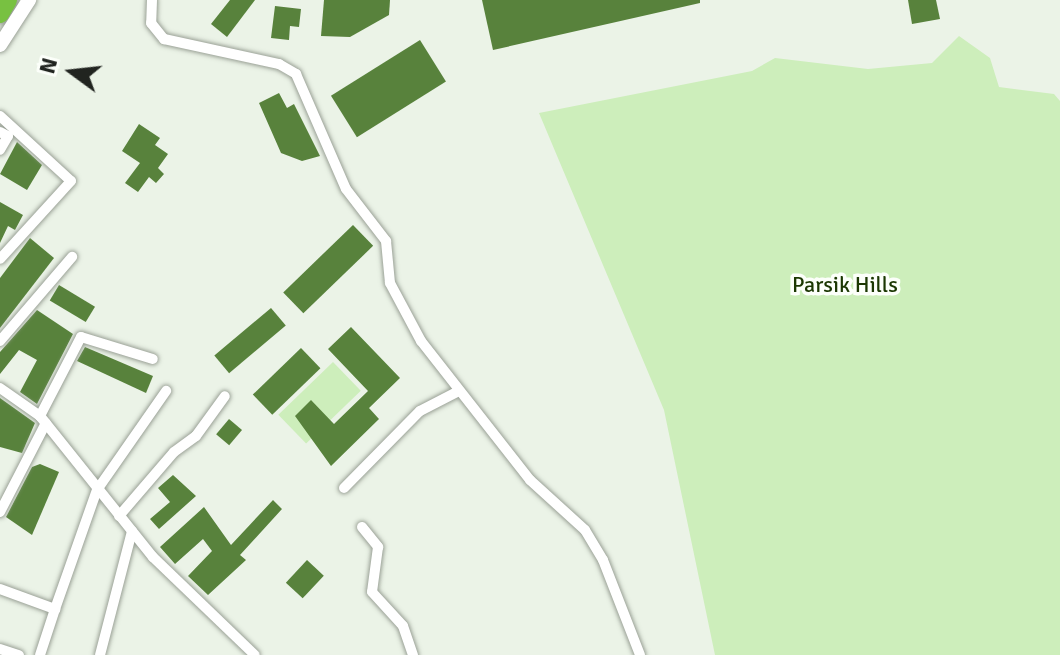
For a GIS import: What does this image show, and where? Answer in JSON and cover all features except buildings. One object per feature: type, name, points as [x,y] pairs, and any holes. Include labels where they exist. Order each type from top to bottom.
[{"type":"highway","points":[[0,14],[8,0]]},
{"type":"main road","points":[[0,45],[29,0]]},
{"type":"street","points":[[152,0],[151,23],[164,39],[279,64],[296,74],[346,189],[386,241],[386,266],[397,300],[457,392],[530,480],[585,530],[603,560],[640,655]]},
{"type":"street","points":[[0,116],[71,181],[0,259]]},
{"type":"street","points":[[0,132],[8,136],[0,150]]},
{"type":"street","points":[[0,341],[72,257]]},
{"type":"street","points":[[0,512],[81,337],[153,359]]},
{"type":"street","points":[[0,388],[43,419],[132,531],[255,655]]},
{"type":"street","points":[[40,655],[97,490],[166,391]]},
{"type":"street","points":[[344,488],[420,411],[457,392]]},
{"type":"street","points":[[119,516],[174,452],[196,436],[225,396]]},
{"type":"street","points":[[362,527],[378,547],[372,592],[403,626],[413,655]]},
{"type":"street","points":[[100,655],[132,531]]},
{"type":"street","points":[[0,589],[55,609]]},
{"type":"street","points":[[0,649],[19,655]]},
{"type":"green space","name":"Parsik Hills","points":[[959,36],[990,58],[999,87],[1054,94],[1060,101],[1060,655],[715,655],[664,410],[539,113],[752,71],[775,58],[868,69],[932,63]]},
{"type":"green space","points":[[333,362],[361,391],[306,444],[278,415]]}]
